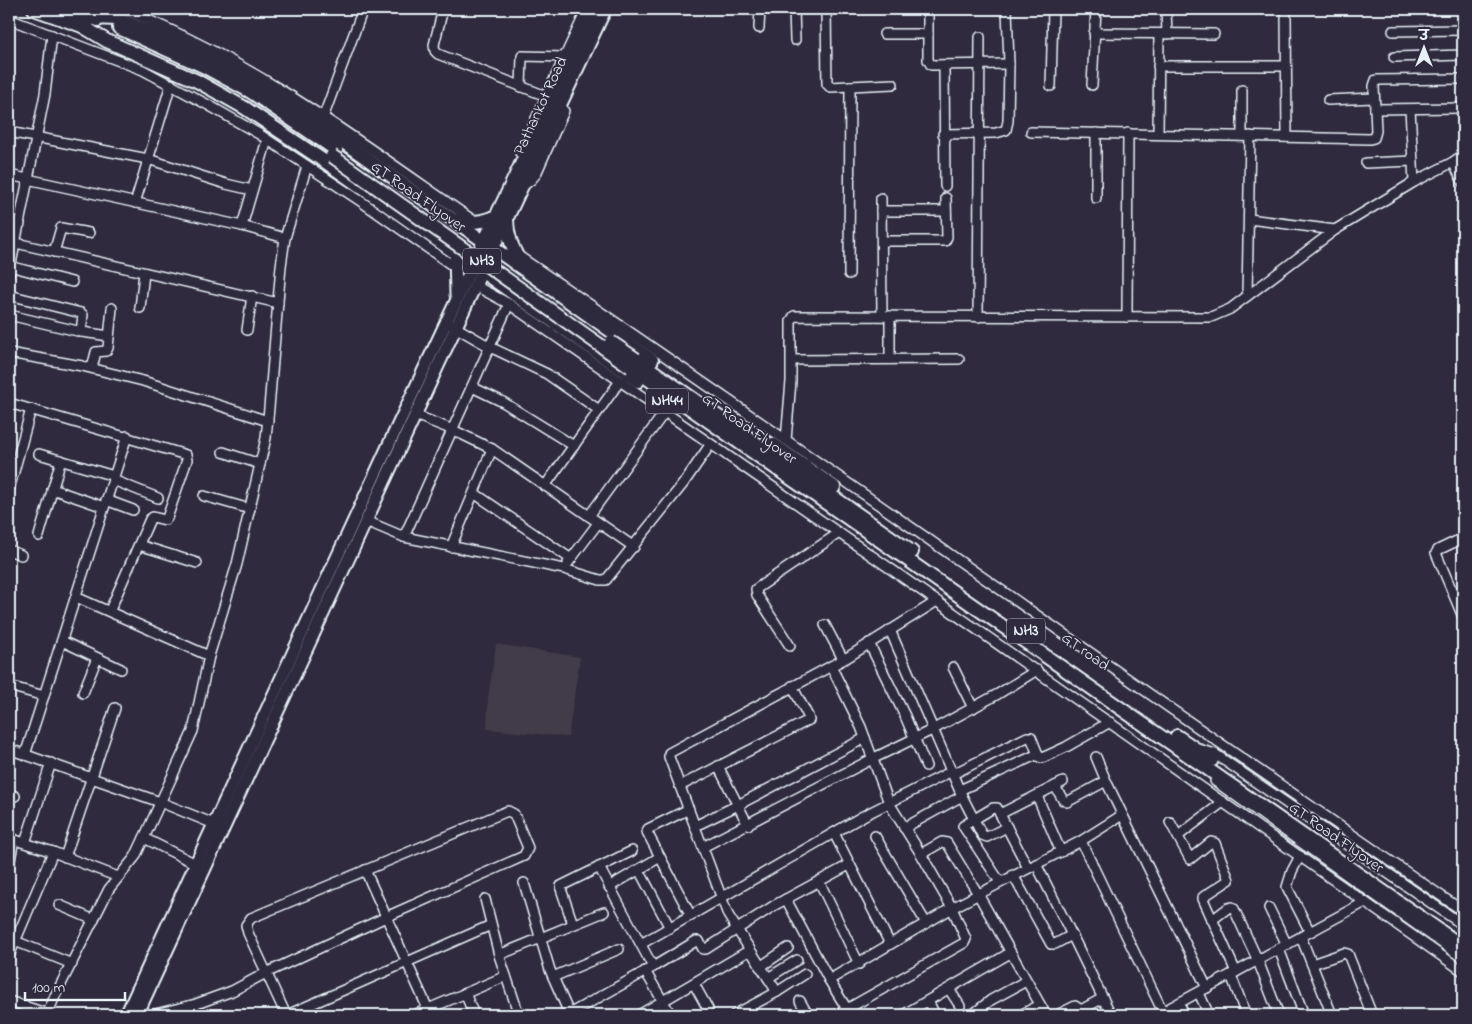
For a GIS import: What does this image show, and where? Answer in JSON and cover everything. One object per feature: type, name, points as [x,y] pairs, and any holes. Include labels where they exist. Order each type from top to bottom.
[{"type":"highway","name":"NH3","points":[[34,9],[86,22]]},
{"type":"highway","name":"NH3","points":[[66,9],[86,22]]},
{"type":"highway","points":[[86,22],[106,41],[197,82],[245,108],[477,268],[595,9]]},
{"type":"highway","name":"Pathankot Road","points":[[501,217],[521,187],[605,9]]},
{"type":"highway","points":[[86,22],[118,19],[164,37],[226,68],[271,94],[316,124],[530,275]]},
{"type":"highway","name":"GT Road Flyover","points":[[86,22],[201,74],[334,153],[634,363],[864,530]]},
{"type":"highway","points":[[453,220],[476,223],[501,217]]},
{"type":"highway","name":"NH44","points":[[501,217],[514,253],[530,275],[820,476],[856,504],[858,514]]},
{"type":"highway","name":"NH44","points":[[477,268],[836,519],[848,527],[864,530]]},
{"type":"highway","name":"GT Road Flyover","points":[[634,363],[858,514]]},
{"type":"highway","name":"GT road","points":[[858,514],[1193,752]]},
{"type":"highway","name":"GT road","points":[[864,530],[1193,752]]},
{"type":"highway","name":"GT Road Flyover","points":[[1193,752],[1430,919],[1463,947]]},
{"type":"highway","name":"GT Road Flyover","points":[[1430,919],[1463,938]]},
{"type":"main road","points":[[451,325],[456,302],[454,252]]},
{"type":"main road","points":[[456,302],[477,268]]},
{"type":"main road","points":[[126,1015],[177,917],[416,398],[451,325],[474,285],[477,268]]},
{"type":"main road","points":[[256,745],[366,521],[389,457],[414,415],[416,398]]},
{"type":"main road","points":[[137,1015],[177,917],[196,864],[219,826]]},
{"type":"street","points":[[121,9],[206,46],[246,69],[323,118],[476,223]]},
{"type":"street","points":[[323,118],[363,9]]},
{"type":"street","points":[[443,9],[434,45],[435,51],[438,54],[546,96]]},
{"type":"street","points":[[501,217],[502,193],[588,9]]},
{"type":"street","points":[[521,187],[536,174],[612,9]]},
{"type":"street","points":[[759,28],[760,9]]},
{"type":"street","points":[[794,9],[794,40]]},
{"type":"street","points":[[826,9],[827,84],[833,87],[893,84]]},
{"type":"street","points":[[928,9],[929,63],[931,65],[1009,64]]},
{"type":"street","points":[[943,134],[1000,133],[1004,132],[1007,127],[1009,64],[1007,9]]},
{"type":"street","points":[[1052,86],[1053,9]]},
{"type":"street","points":[[1092,86],[1096,9]]},
{"type":"street","points":[[1158,134],[1158,66],[1166,9]]},
{"type":"street","points":[[1286,16],[1287,137]]},
{"type":"street","points":[[9,19],[143,70],[171,84],[307,166],[456,268]]},
{"type":"street","points":[[1393,31],[1463,30]]},
{"type":"street","points":[[1094,33],[1214,34]]},
{"type":"street","points":[[884,34],[928,34]]},
{"type":"street","points":[[52,35],[45,94],[20,224],[9,269],[72,282]]},
{"type":"street","points":[[978,317],[980,37]]},
{"type":"street","points":[[1394,57],[1463,55]]},
{"type":"street","points":[[521,86],[522,56],[565,57]]},
{"type":"street","points":[[944,66],[943,134],[945,186]]},
{"type":"street","points":[[1158,66],[1286,66]]},
{"type":"street","points":[[1031,132],[1367,139],[1374,138],[1376,131],[1374,83],[1376,80],[1463,79]]},
{"type":"street","points":[[135,203],[171,84]]},
{"type":"street","points":[[849,274],[850,86]]},
{"type":"street","points":[[1242,90],[1246,136],[1249,219],[1247,296]]},
{"type":"street","points":[[1328,100],[1374,98]]},
{"type":"street","points":[[1375,109],[1463,108]]},
{"type":"street","points":[[1410,109],[1414,182]]},
{"type":"street","points":[[9,132],[148,159],[226,184],[252,190]]},
{"type":"street","points":[[1096,132],[1096,198]]},
{"type":"street","points":[[1127,317],[1128,133]]},
{"type":"street","points":[[242,226],[266,140]]},
{"type":"street","points":[[786,440],[792,360],[791,321],[794,316],[1211,317],[1230,309],[1335,230],[1414,182],[1453,162],[1463,154]]},
{"type":"street","points":[[1366,163],[1413,161]]},
{"type":"street","points":[[1453,162],[1463,182]]},
{"type":"street","points":[[9,1001],[47,1015],[109,889],[134,857],[144,838],[193,731],[209,656],[237,564],[260,464],[268,421],[281,266],[286,238],[307,166]]},
{"type":"street","points":[[9,175],[242,226],[286,238]]},
{"type":"street","points":[[881,198],[886,316],[890,359]]},
{"type":"street","points":[[882,241],[945,241],[947,237],[946,198]]},
{"type":"street","points":[[882,211],[946,211]]},
{"type":"street","points":[[1249,219],[1335,230]]},
{"type":"street","points":[[9,222],[20,224]]},
{"type":"street","points":[[54,252],[61,228],[88,233]]},
{"type":"street","points":[[16,243],[278,303]]},
{"type":"street","points":[[514,253],[697,377],[1463,911]]},
{"type":"street","points":[[140,308],[144,273]]},
{"type":"street","points":[[474,285],[509,304],[1037,670],[1463,971]]},
{"type":"street","points":[[9,295],[81,313],[83,315],[81,332]]},
{"type":"street","points":[[247,330],[252,296]]},
{"type":"street","points":[[404,537],[509,304]]},
{"type":"street","points":[[92,368],[96,352],[107,350],[112,308]]},
{"type":"street","points":[[9,316],[81,332],[109,336]]},
{"type":"street","points":[[451,325],[490,347],[547,374],[599,410]]},
{"type":"street","points":[[9,353],[92,368],[144,381],[268,421]]},
{"type":"street","points":[[792,360],[959,359]]},
{"type":"street","points":[[545,486],[620,381]]},
{"type":"street","points":[[472,387],[504,402],[574,446]]},
{"type":"street","points":[[9,403],[183,453],[187,457],[168,518],[165,520],[152,518],[110,610]]},
{"type":"street","points":[[9,490],[31,409]]},
{"type":"street","points":[[589,516],[664,413]]},
{"type":"street","points":[[414,415],[492,449],[634,547]]},
{"type":"street","points":[[26,755],[126,436]]},
{"type":"street","points":[[366,521],[404,537],[564,569],[600,580],[606,580],[634,547],[710,445]]},
{"type":"street","points":[[451,547],[492,449]]},
{"type":"street","points":[[223,452],[260,464]]},
{"type":"street","points":[[39,454],[113,478],[158,498]]},
{"type":"street","points":[[39,536],[61,460]]},
{"type":"street","points":[[52,489],[133,510]]},
{"type":"street","points":[[474,493],[571,559]]},
{"type":"street","points":[[204,496],[250,509]]},
{"type":"street","points":[[564,569],[598,523]]},
{"type":"street","points":[[790,646],[757,595],[756,589],[839,533]]},
{"type":"street","points":[[1463,538],[1438,550],[1436,553],[1463,617]]},
{"type":"street","points":[[139,545],[197,563]]},
{"type":"street","points":[[9,550],[21,555]]},
{"type":"street","points":[[76,597],[110,610],[209,656]]},
{"type":"street","points":[[776,992],[736,929],[721,898],[669,757],[671,751],[831,666],[937,601]]},
{"type":"street","points":[[825,625],[843,659]]},
{"type":"street","points":[[890,630],[961,793],[984,838],[1007,827]]},
{"type":"street","points":[[62,641],[121,669]]},
{"type":"street","points":[[869,643],[905,716],[926,766]]},
{"type":"street","points":[[83,693],[97,658]]},
{"type":"street","points":[[831,666],[854,712],[889,803],[952,908],[966,939],[964,943],[837,1015]]},
{"type":"street","points":[[953,667],[973,708]]},
{"type":"street","points":[[703,847],[934,729],[1037,670]]},
{"type":"street","points":[[9,686],[44,696]]},
{"type":"street","points":[[680,786],[809,720],[792,686]]},
{"type":"street","points":[[65,856],[115,708]]},
{"type":"street","points":[[641,944],[889,803],[1026,737],[1032,737],[1038,754],[1042,758],[1110,722]]},
{"type":"street","points":[[695,826],[865,738]]},
{"type":"street","points":[[9,750],[92,777],[219,826]]},
{"type":"street","points":[[1193,752],[1215,754],[1463,925]]},
{"type":"street","points":[[1193,752],[1205,774],[1463,958]]},
{"type":"street","points":[[904,828],[961,793],[1038,754]]},
{"type":"street","points":[[1096,757],[1203,991],[1209,1015]]},
{"type":"street","points":[[25,843],[51,764]]},
{"type":"street","points":[[718,766],[748,825]]},
{"type":"street","points":[[1000,814],[1059,784],[1063,800],[1067,802],[1106,781]]},
{"type":"street","points":[[1037,796],[1061,852]]},
{"type":"street","points":[[1178,836],[1223,802]]},
{"type":"street","points":[[1000,882],[964,828],[964,824],[994,808],[1000,814],[1032,866],[1072,935],[1111,1015]]},
{"type":"street","points":[[689,809],[647,830],[691,916]]},
{"type":"street","points":[[151,1015],[215,998],[232,991],[266,973],[386,917],[524,856],[527,852],[527,845],[514,814],[508,811],[251,918],[247,922],[246,928],[266,973],[287,1015],[491,925]]},
{"type":"street","points":[[829,980],[952,908],[1081,841],[1122,815]]},
{"type":"street","points":[[1170,822],[1191,859],[1213,841],[1229,877],[1228,881],[1203,898],[1234,974],[1246,1015]]},
{"type":"street","points":[[834,833],[890,944]]},
{"type":"street","points":[[875,836],[926,923]]},
{"type":"street","points":[[144,838],[196,864]]},
{"type":"street","points":[[9,866],[11,839],[65,856],[118,877]]},
{"type":"street","points":[[1081,841],[1162,1010],[1165,1011],[1365,902]]},
{"type":"street","points":[[921,854],[945,842],[978,894],[1046,1015]]},
{"type":"street","points":[[573,924],[560,890],[561,886],[632,851]]},
{"type":"street","points":[[9,956],[53,852]]},
{"type":"street","points":[[1300,856],[1292,871],[1287,887],[1310,932]]},
{"type":"street","points":[[609,887],[660,857]]},
{"type":"street","points":[[524,883],[553,977],[568,1011],[572,1013],[696,940],[699,941],[704,949],[786,898],[849,865]]},
{"type":"street","points":[[599,867],[641,944],[649,969],[670,1015]]},
{"type":"street","points":[[365,870],[428,1009]]},
{"type":"street","points":[[639,870],[670,928]]},
{"type":"street","points":[[1013,875],[1051,944],[1055,944],[1072,935]]},
{"type":"street","points":[[819,881],[859,964]]},
{"type":"street","points":[[485,898],[491,925],[519,1015]]},
{"type":"street","points":[[786,898],[829,980],[847,1009]]},
{"type":"street","points":[[59,905],[94,920]]},
{"type":"street","points":[[1212,920],[1232,907],[1258,961],[1279,1015]]},
{"type":"street","points":[[1269,908],[1304,1015]]},
{"type":"street","points":[[500,955],[604,912]]},
{"type":"street","points":[[1301,937],[1332,1015]]},
{"type":"street","points":[[15,941],[72,964]]},
{"type":"street","points":[[760,967],[788,948]]},
{"type":"street","points":[[553,977],[619,949]]},
{"type":"street","points":[[639,1015],[750,950]]},
{"type":"street","points":[[903,1015],[1010,953]]},
{"type":"street","points":[[1312,964],[1344,953],[1348,954],[1372,1015]]},
{"type":"street","points":[[768,978],[797,960]]},
{"type":"street","points":[[734,1015],[805,974]]},
{"type":"street","points":[[414,1015],[506,976]]},
{"type":"street","points":[[972,1015],[982,1012],[991,1000],[1026,981]]},
{"type":"street","points":[[694,984],[708,1009]]},
{"type":"street","points":[[949,989],[960,1006]]},
{"type":"street","points":[[465,994],[474,1015]]},
{"type":"street","points":[[1057,1015],[1075,1006],[1081,1010],[1103,998]]},
{"type":"street","points":[[800,1001],[808,1015]]},
{"type":"street","points":[[928,1001],[936,1015]]},
{"type":"street","points":[[1179,1004],[1184,1015]]},
{"type":"street","points":[[1020,1015],[1040,1006]]},
{"type":"shaded area","points":[[496,644],[580,657],[568,737],[487,729],[488,698]]}]
